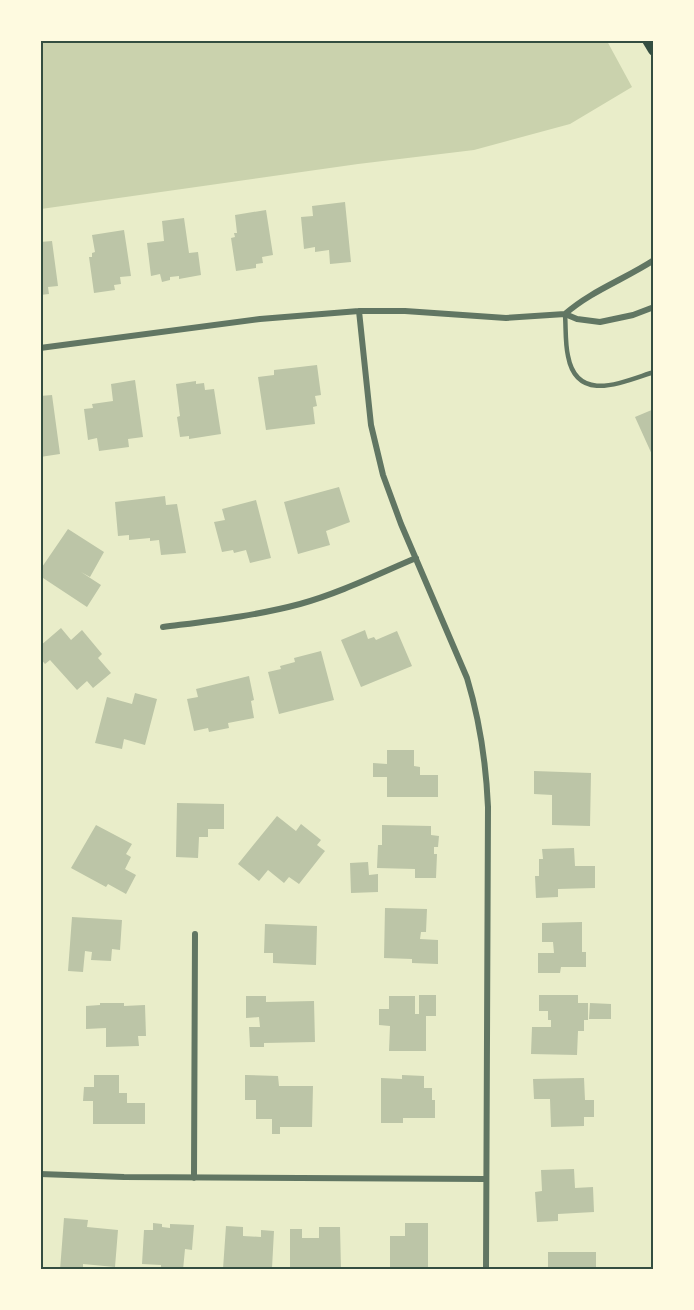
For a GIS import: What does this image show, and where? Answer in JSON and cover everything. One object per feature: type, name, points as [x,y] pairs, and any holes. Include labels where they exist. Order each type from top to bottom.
[{"type":"main road","points":[[648,40],[654,50]]},
{"type":"street","points":[[565,314],[585,298],[618,282],[654,260]]},
{"type":"street","points":[[40,348],[260,319],[359,312],[405,311],[506,318],[565,314],[577,319],[600,322],[633,315],[654,307]]},
{"type":"street","points":[[359,312],[367,401],[376,450],[391,500],[467,678],[475,703],[485,754],[488,807],[486,1269]]},
{"type":"street","points":[[163,627],[252,614],[302,603],[342,590],[416,558]]},
{"type":"street","points":[[194,1178],[195,934]]},
{"type":"street","points":[[40,1174],[194,1178],[485,1179]]},
{"type":"lane","points":[[565,314],[568,357],[575,376],[589,386],[611,385],[654,372]]},
{"type":"green space","points":[[40,41],[607,41],[632,87],[570,124],[474,150],[41,209]]},
{"type":"building","points":[[345,202],[351,262],[330,264],[329,250],[315,252],[315,247],[304,249],[301,217],[313,216],[312,206]]},
{"type":"building","points":[[266,210],[273,255],[262,257],[263,263],[256,264],[256,268],[236,271],[231,238],[235,237],[234,233],[237,233],[235,215]]},
{"type":"building","points":[[184,218],[189,253],[198,252],[201,275],[179,279],[179,276],[170,277],[170,280],[162,282],[160,274],[151,276],[147,243],[164,241],[162,221]]},
{"type":"building","points":[[124,230],[131,276],[120,277],[121,284],[114,285],[115,290],[94,293],[89,257],[92,257],[92,253],[95,252],[92,235]]},
{"type":"building","points":[[52,241],[58,286],[48,287],[49,294],[40,295],[40,242]]},
{"type":"building","points":[[317,365],[321,395],[315,396],[317,406],[313,407],[315,424],[266,430],[258,377],[274,375],[274,370]]},
{"type":"building","points":[[135,380],[143,437],[128,439],[129,447],[99,451],[97,438],[88,440],[84,409],[93,408],[92,404],[113,401],[111,384]]},
{"type":"building","points":[[196,381],[196,384],[204,383],[205,390],[214,389],[221,434],[189,439],[189,436],[180,437],[176,384]]},
{"type":"building","points":[[52,395],[60,454],[40,457],[40,396]]},
{"type":"building","points":[[654,409],[654,459],[635,417]]},
{"type":"building","points":[[339,487],[350,522],[326,531],[330,545],[298,554],[284,502]]},
{"type":"building","points":[[165,496],[166,505],[177,504],[186,553],[161,555],[159,540],[150,541],[150,538],[129,540],[129,535],[118,536],[115,502]]},
{"type":"building","points":[[256,500],[271,558],[250,563],[246,550],[234,553],[233,550],[222,552],[214,522],[225,520],[222,509]]},
{"type":"building","points":[[68,529],[104,552],[90,577],[81,572],[101,585],[87,607],[40,576],[40,570]]},
{"type":"building","points":[[61,628],[71,640],[82,630],[102,654],[98,658],[111,673],[93,688],[87,681],[77,690],[50,660],[45,664],[40,658],[40,646]]},
{"type":"building","points":[[365,630],[368,639],[374,637],[376,640],[397,631],[412,666],[361,687],[341,640]]},
{"type":"building","points":[[321,651],[334,700],[279,714],[268,672],[295,662],[294,658]]},
{"type":"building","points":[[249,676],[254,700],[251,701],[254,718],[228,723],[229,728],[209,732],[208,728],[194,731],[187,699],[198,697],[196,689]]},
{"type":"building","points":[[135,693],[157,699],[145,745],[124,739],[122,749],[95,743],[107,697],[132,704]]},
{"type":"building","points":[[387,750],[414,750],[414,766],[420,767],[420,775],[438,775],[438,797],[387,797],[387,777],[373,777],[373,763],[387,764]]},
{"type":"building","points":[[534,771],[591,773],[590,826],[552,825],[552,795],[534,794]]},
{"type":"building","points":[[177,803],[224,804],[224,829],[208,829],[208,837],[199,837],[198,858],[176,857]]},
{"type":"building","points":[[277,816],[296,831],[301,824],[321,840],[317,845],[325,851],[299,884],[289,877],[284,883],[268,870],[259,881],[238,864]]},
{"type":"building","points":[[96,825],[132,844],[126,854],[131,857],[125,869],[136,875],[126,894],[108,884],[106,887],[71,868]]},
{"type":"building","points":[[382,825],[431,826],[431,835],[439,836],[438,847],[434,847],[434,854],[437,854],[436,878],[415,878],[415,869],[377,868],[378,845],[382,845]]},
{"type":"building","points":[[574,848],[575,866],[595,866],[595,888],[558,889],[558,897],[536,898],[535,876],[539,876],[539,859],[543,859],[542,849]]},
{"type":"building","points":[[368,862],[369,875],[378,874],[378,892],[351,893],[350,863]]},
{"type":"building","points":[[385,908],[427,909],[426,932],[421,932],[420,939],[438,940],[438,964],[412,963],[412,959],[384,958]]},
{"type":"building","points":[[72,917],[122,920],[120,950],[112,949],[111,961],[91,960],[92,952],[85,951],[83,972],[68,971]]},
{"type":"building","points":[[582,922],[582,952],[586,952],[586,967],[561,967],[560,973],[538,973],[538,953],[554,953],[553,942],[542,942],[542,923]]},
{"type":"building","points":[[265,924],[317,926],[316,965],[273,963],[273,953],[264,953]]},
{"type":"building","points":[[419,995],[436,995],[436,1016],[426,1016],[426,1051],[389,1051],[390,1026],[379,1025],[379,1009],[389,1009],[389,996],[415,996],[415,1014],[419,1014]]},
{"type":"building","points":[[539,995],[578,995],[578,1003],[588,1003],[588,1020],[584,1020],[584,1031],[578,1031],[577,1055],[531,1054],[532,1027],[551,1027],[548,1011],[539,1011]]},
{"type":"building","points":[[246,996],[266,996],[266,1002],[314,1001],[315,1042],[264,1043],[264,1047],[250,1047],[249,1027],[260,1027],[259,1017],[246,1018]]},
{"type":"building","points":[[100,1003],[124,1003],[124,1006],[145,1005],[146,1036],[138,1036],[139,1046],[106,1047],[106,1028],[86,1029],[86,1006],[100,1005]]},
{"type":"building","points":[[590,1003],[611,1004],[611,1019],[589,1019]]},
{"type":"building","points":[[94,1075],[119,1075],[119,1093],[127,1093],[127,1103],[145,1103],[145,1124],[93,1124],[93,1101],[83,1101],[84,1087],[94,1087]]},
{"type":"building","points":[[245,1075],[278,1076],[279,1086],[313,1086],[312,1127],[280,1127],[280,1134],[272,1134],[272,1119],[256,1119],[256,1100],[245,1100]]},
{"type":"building","points":[[402,1075],[424,1076],[424,1088],[432,1088],[435,1118],[403,1118],[403,1123],[381,1123],[381,1078],[402,1079]]},
{"type":"building","points":[[584,1078],[585,1100],[594,1100],[594,1117],[584,1117],[584,1126],[551,1127],[550,1099],[534,1099],[533,1079]]},
{"type":"building","points":[[574,1169],[575,1188],[593,1187],[594,1212],[558,1214],[558,1221],[537,1222],[535,1192],[542,1191],[541,1170]]},
{"type":"building","points":[[64,1218],[88,1220],[87,1227],[118,1230],[115,1267],[83,1264],[83,1270],[60,1270]]},
{"type":"building","points":[[153,1223],[170,1228],[170,1224],[194,1225],[192,1250],[185,1249],[183,1270],[161,1270],[161,1265],[142,1264],[144,1230],[153,1230]]},
{"type":"building","points":[[405,1223],[428,1223],[428,1269],[390,1270],[390,1236],[405,1236]]},
{"type":"building","points":[[226,1226],[243,1227],[243,1236],[261,1237],[261,1230],[274,1231],[272,1268],[223,1269]]},
{"type":"building","points":[[319,1227],[340,1227],[341,1269],[290,1268],[290,1229],[302,1229],[302,1238],[319,1238]]},
{"type":"building","points":[[548,1252],[596,1252],[596,1270],[548,1270]]}]
